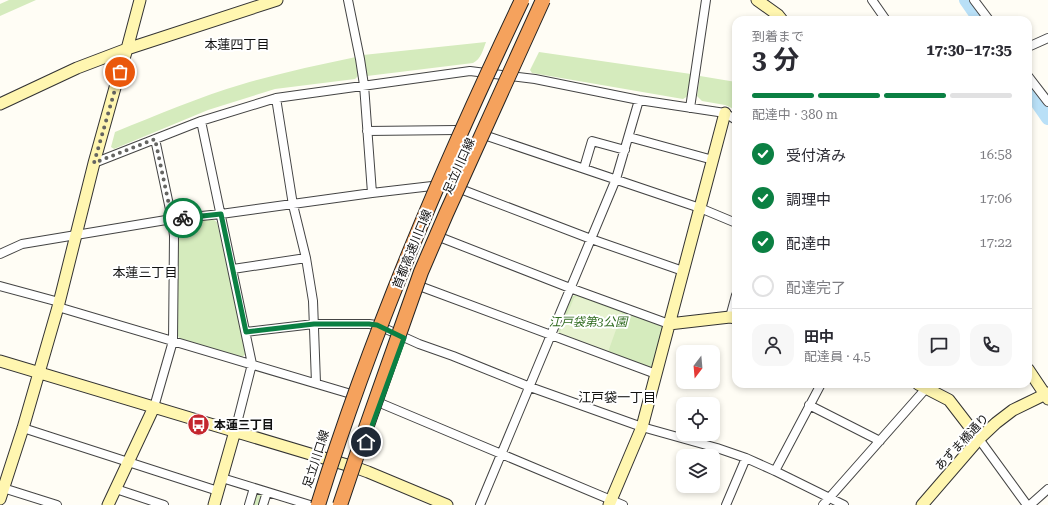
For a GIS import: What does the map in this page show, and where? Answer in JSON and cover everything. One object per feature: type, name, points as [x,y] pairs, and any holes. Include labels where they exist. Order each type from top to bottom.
[{"type":"highway","name":"首都高速川口線","points":[[318,505],[347,417],[404,266],[444,171],[522,0]]},
{"type":"highway","points":[[328,505],[372,371],[395,309],[434,212],[529,0]]},
{"type":"highway","name":"首都高速川口線","points":[[340,505],[421,272],[543,0]]},
{"type":"highway","points":[[334,505],[379,374],[404,308],[421,272]]},
{"type":"street","points":[[0,499],[2,487],[23,428],[59,304],[94,163],[116,84],[128,49],[140,0]]},
{"type":"street","points":[[0,104],[77,68],[128,49],[277,0]]},
{"type":"street","points":[[348,0],[364,85],[372,193]]},
{"type":"street","name":"足立川口線","points":[[315,505],[351,394],[432,186],[517,0]]},
{"type":"street","name":"足立川口線","points":[[345,505],[422,287],[487,136],[550,0]]},
{"type":"street","points":[[690,108],[706,0]]},
{"type":"street","points":[[757,0],[779,16]]},
{"type":"street","points":[[872,0],[883,16]]},
{"type":"street","points":[[974,0],[986,16]]},
{"type":"street","points":[[1032,45],[1048,38]]},
{"type":"street","points":[[94,163],[201,121],[276,98],[470,71],[535,79],[639,100],[725,113],[732,117]]},
{"type":"street","points":[[1032,81],[1048,102]]},
{"type":"street","points":[[276,98],[293,205],[306,258],[313,301],[316,383]]},
{"type":"street","points":[[480,505],[616,179],[639,100]]},
{"type":"street","points":[[610,502],[642,427],[725,113]]},
{"type":"street","points":[[201,121],[252,364],[214,505]]},
{"type":"street","points":[[367,131],[457,130]]},
{"type":"street","points":[[487,136],[700,208],[732,221]]},
{"type":"street","points":[[628,137],[713,160]]},
{"type":"street","points":[[108,505],[154,408],[173,341],[174,236],[172,219],[155,139]]},
{"type":"street","points":[[584,168],[592,141],[625,150]]},
{"type":"street","points":[[0,254],[22,244],[172,219],[293,205],[432,186]]},
{"type":"street","points":[[463,190],[591,239],[683,271]]},
{"type":"street","points":[[442,238],[570,288],[669,324],[732,317]]},
{"type":"street","points":[[232,269],[306,258]]},
{"type":"street","points":[[0,286],[173,341],[351,394]]},
{"type":"street","points":[[422,287],[656,374]]},
{"type":"street","points":[[246,332],[314,324],[377,325],[419,344],[642,427],[717,448],[746,458],[844,505]]},
{"type":"street","points":[[0,361],[357,468],[447,505]]},
{"type":"street","points":[[1032,374],[1047,395]]},
{"type":"street","points":[[775,471],[818,388]]},
{"type":"street","points":[[823,505],[880,442],[923,388]]},
{"type":"street","points":[[930,388],[949,400],[1029,505],[1048,489]]},
{"type":"street","name":"あずま橋通り","points":[[922,505],[979,439],[996,423],[1014,410],[1047,395]]},
{"type":"street","points":[[380,403],[610,502],[623,505]]},
{"type":"street","points":[[810,405],[880,442]]},
{"type":"street","points":[[23,428],[218,491]]},
{"type":"street","points":[[726,505],[746,458]]},
{"type":"street","points":[[222,478],[310,505]]},
{"type":"street","points":[[2,487],[36,502],[57,505]]},
{"type":"street","points":[[249,505],[254,488]]},
{"type":"street","points":[[116,490],[164,505]]},
{"type":"street","points":[[263,505],[267,492]]},
{"type":"green space","points":[[9,0],[36,0],[0,16],[0,4]]},
{"type":"green space","points":[[486,42],[480,57],[473,63],[367,76],[363,55]]},
{"type":"green space","points":[[539,52],[691,74],[688,96],[683,99],[532,73],[530,70]]},
{"type":"green space","points":[[356,57],[358,76],[355,79],[275,89],[208,110],[114,149],[111,147],[115,132],[194,100],[257,80],[299,69]]},
{"type":"green space","points":[[700,76],[732,81],[732,108],[725,105],[702,101],[697,96]]},
{"type":"green space","points":[[211,218],[217,222],[246,354],[242,357],[180,339],[177,335],[178,227],[181,222]]},
{"type":"green space","name":"江戸袋第3公園","points":[[577,294],[661,325],[663,330],[654,365],[649,368],[560,335],[558,331],[571,297]]},
{"type":"green space","points":[[577,296],[622,313],[608,352],[561,334],[560,332],[574,298]]},
{"type":"green space","points":[[258,492],[263,494],[260,505],[252,505],[256,493]]},
{"type":"waterway","points":[[966,0],[977,16]]},
{"type":"waterway","points":[[1032,95],[1048,118]]},
{"type":"way so far","points":[[120,72],[94,163],[155,139],[172,219],[183,218]]},
{"type":"place","name":"本蓮三丁目","points":[[199,425]]},
{"type":"district","name":"本蓮四丁目","points":[[237,44]]},
{"type":"district","name":"本蓮三丁目","points":[[145,272]]},
{"type":"district","name":"江戸袋一丁目","points":[[617,397]]},
{"type":"route","points":[[183,218],[221,214],[246,332],[314,324],[369,324],[377,325],[404,338],[366,442]]}]
